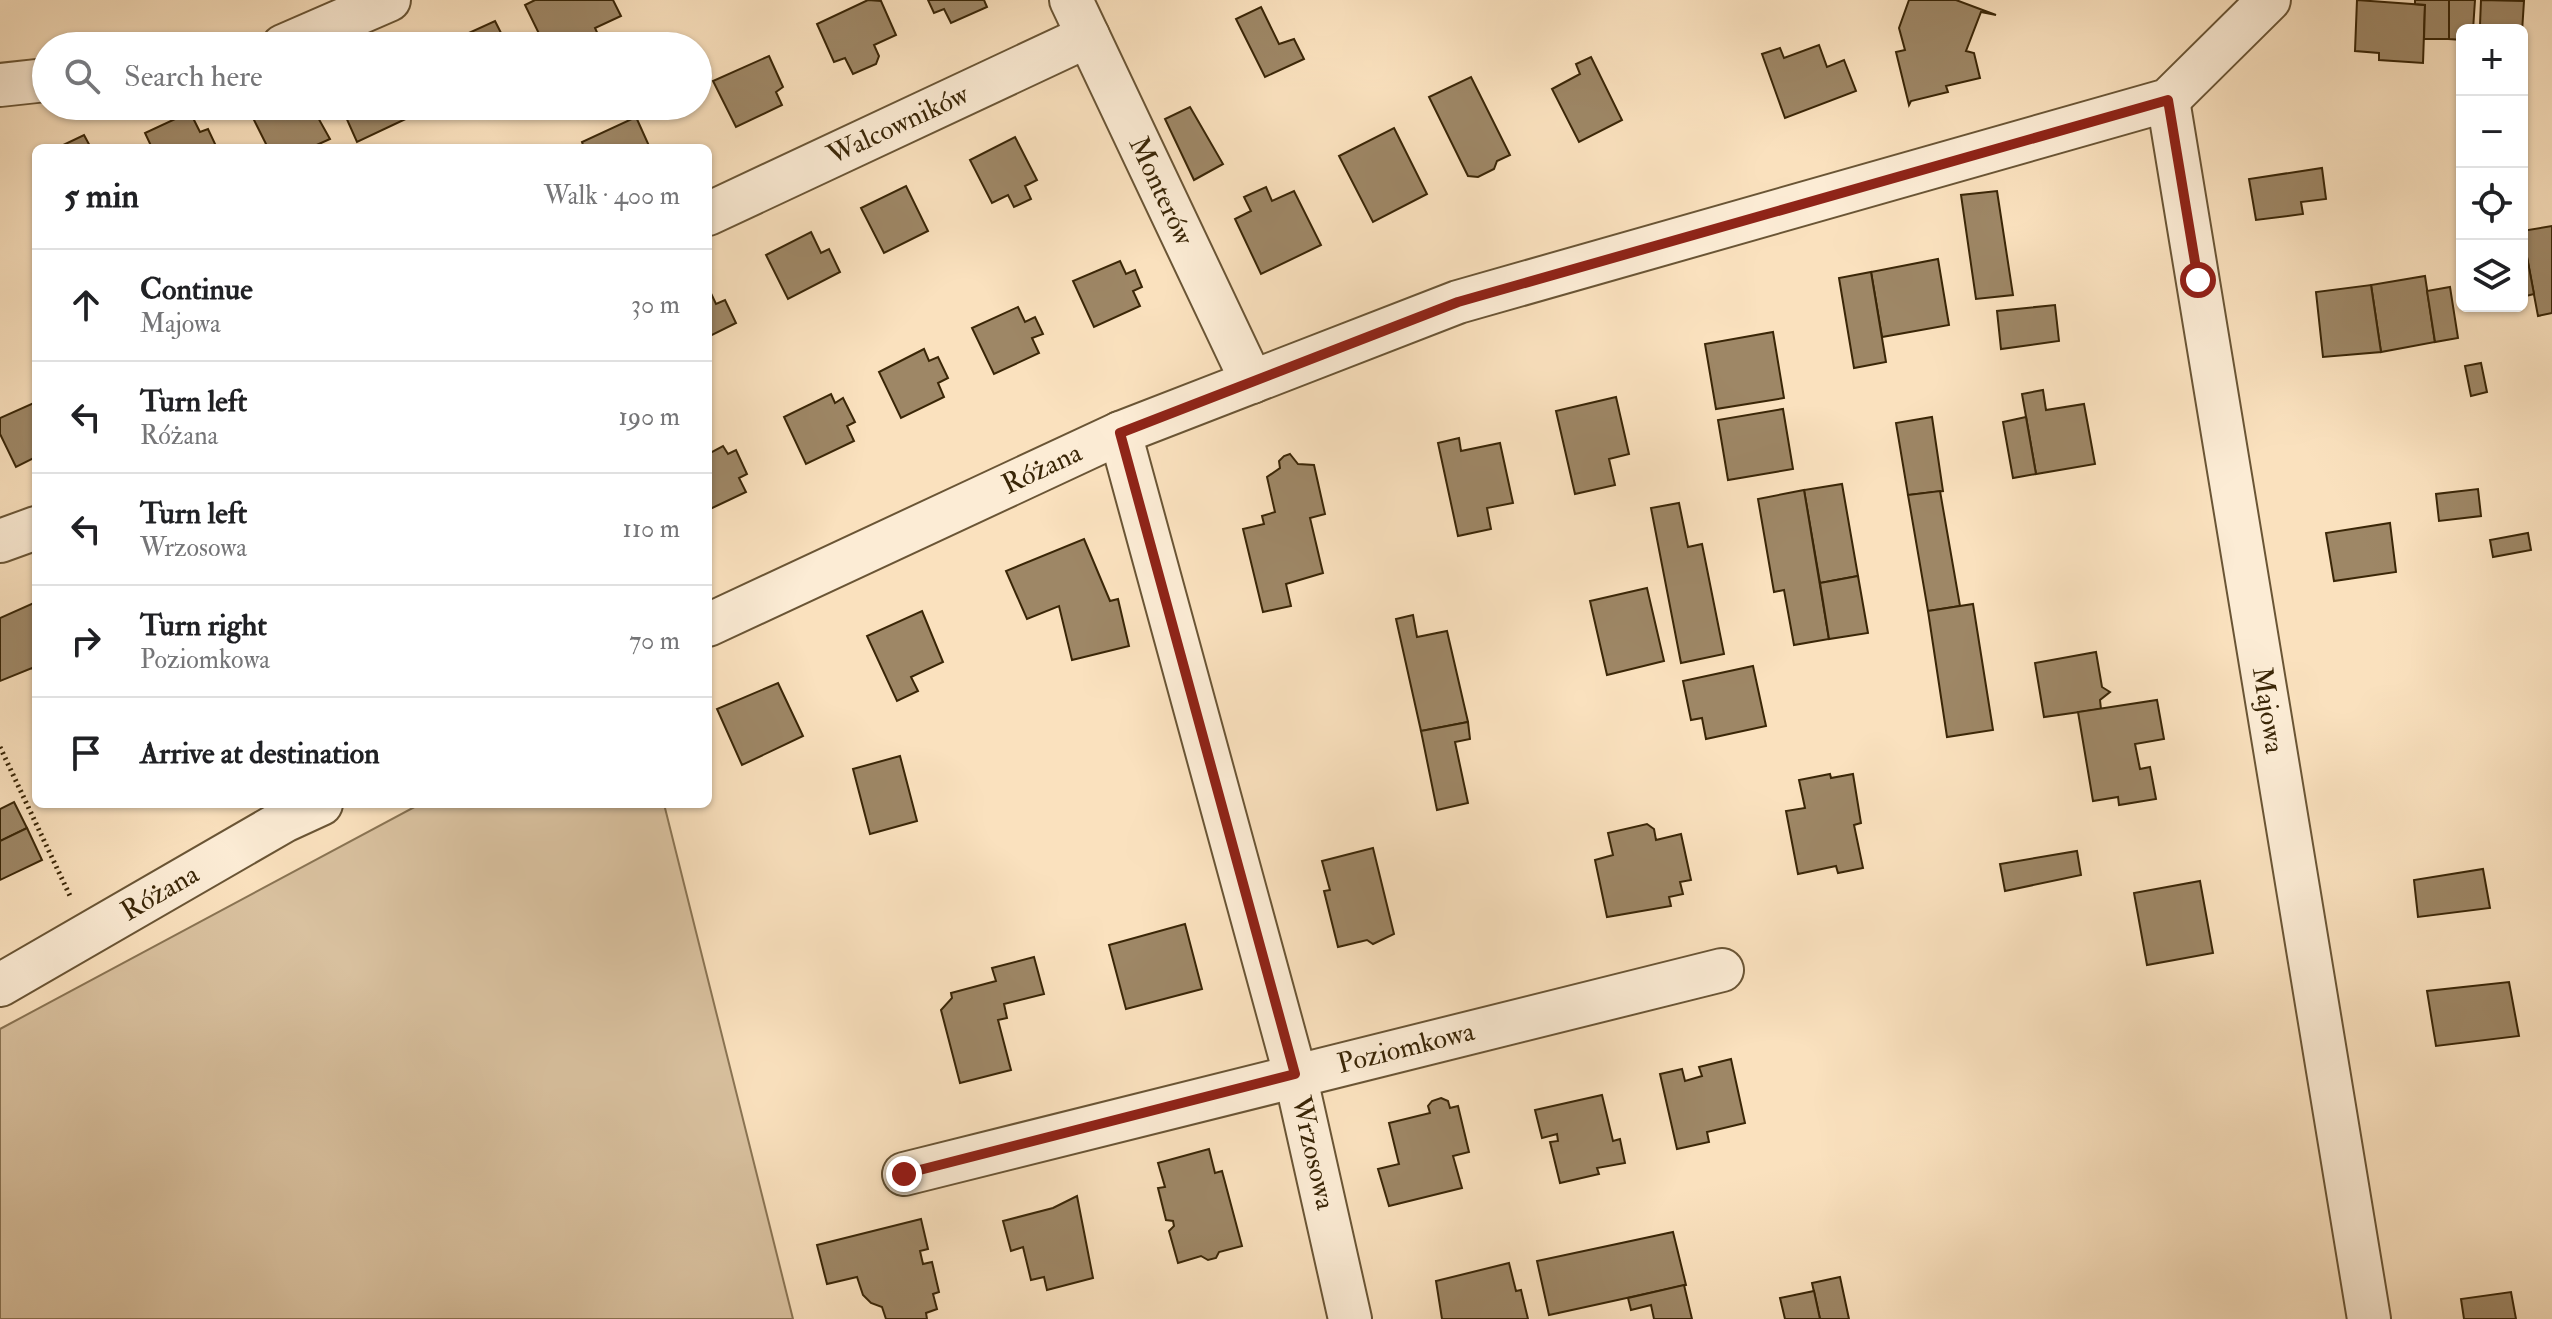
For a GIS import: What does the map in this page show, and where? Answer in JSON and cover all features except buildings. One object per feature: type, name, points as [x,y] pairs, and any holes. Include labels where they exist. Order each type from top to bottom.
[{"type":"street","points":[[315,32],[389,0]]},
{"type":"street","name":"Różana","points":[[712,623],[1120,433],[1458,302],[2168,100],[2269,0]]},
{"type":"street","name":"Walcowników","points":[[712,212],[1080,18]]},
{"type":"street","name":"Monterów","points":[[1080,18],[1252,382]]},
{"type":"street","points":[[0,85],[32,82]]},
{"type":"street","name":"Majowa","points":[[2168,100],[2369,1319]]},
{"type":"street","name":"Wrzosowa","points":[[1120,433],[1295,1074],[1350,1319]]},
{"type":"street","points":[[0,541],[32,529]]},
{"type":"street","name":"Różana","points":[[0,985],[284,821],[312,808]]},
{"type":"street","name":"Poziomkowa","points":[[904,1174],[1295,1074],[1722,970]]},
{"type":"path","points":[[0,747],[72,902]]},
{"type":"shaded area","points":[[413,808],[665,808],[793,1319],[0,1319],[0,1029]]},
{"type":"route","points":[[904,1174],[1295,1074],[1120,433],[1458,302],[2168,100],[2198,280]]}]
